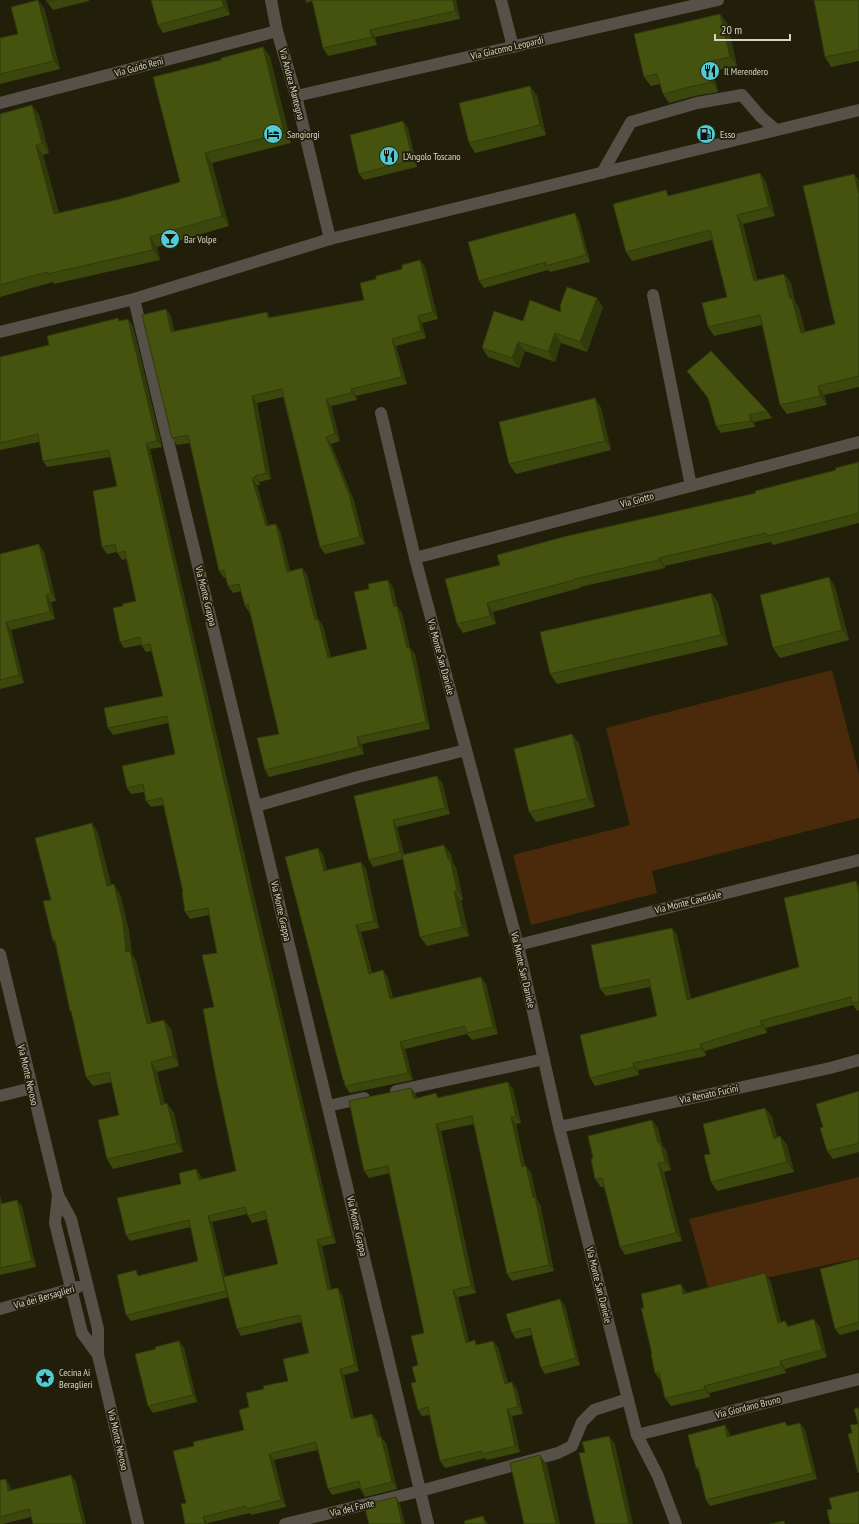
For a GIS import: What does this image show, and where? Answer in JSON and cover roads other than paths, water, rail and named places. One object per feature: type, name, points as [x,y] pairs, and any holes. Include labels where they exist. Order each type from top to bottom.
[{"type":"street","name":"Via Andrea Mantegna","points":[[271,0],[296,96],[330,239]]},
{"type":"street","points":[[501,0],[513,47]]},
{"type":"street","name":"Via Giacomo Leopardi","points":[[296,96],[513,47],[695,3],[718,0]]},
{"type":"street","name":"Via Guido Reni","points":[[0,103],[278,31]]},
{"type":"street","points":[[602,173],[631,122],[697,103],[742,95],[761,117],[776,130]]},
{"type":"street","points":[[0,332],[134,299],[330,239],[859,110]]},
{"type":"street","points":[[653,294],[691,486]]},
{"type":"street","name":"Via Monte Grappa","points":[[134,299],[428,1524]]},
{"type":"street","name":"Via Monte San Daniele","points":[[381,413],[415,558],[518,945],[559,1127],[637,1435],[658,1476],[676,1524]]},
{"type":"street","name":"Via Giotto","points":[[415,558],[859,442]]},
{"type":"street","points":[[256,806],[358,777],[466,750]]},
{"type":"street","name":"Via Monte Cavedale","points":[[518,945],[859,860]]},
{"type":"street","name":"Via Monte Nevoso","points":[[0,954],[58,1195],[71,1219],[98,1329],[98,1355],[138,1524]]},
{"type":"street","points":[[328,1106],[544,1059]]},
{"type":"street","name":"Via Renato Fucini","points":[[559,1127],[830,1068],[859,1060]]},
{"type":"street","points":[[0,1096],[32,1088]]},
{"type":"street","name":"Via Monte Nevoso","points":[[58,1195],[55,1223],[71,1289],[82,1333],[98,1355]]},
{"type":"street","name":"Via dei Bersaglieri","points":[[0,1309],[87,1284]]},
{"type":"street","name":"Via Giordano Bruno","points":[[637,1435],[859,1379]]},
{"type":"street","name":"Via del Fante","points":[[285,1524],[420,1491],[558,1453],[572,1446],[582,1422],[594,1410],[628,1399]]},
{"type":"place","name":"Il Merendero","points":[[710,71]]},
{"type":"place","name":"Sangiorgi","points":[[273,134]]},
{"type":"place","name":"Esso","points":[[706,134]]},
{"type":"place","name":"L'Angolo Toscano","points":[[389,156]]},
{"type":"place","name":"Bar Volpe","points":[[170,239]]},
{"type":"place","name":"Cecina Ai Beraglieri","points":[[45,1378]]}]
